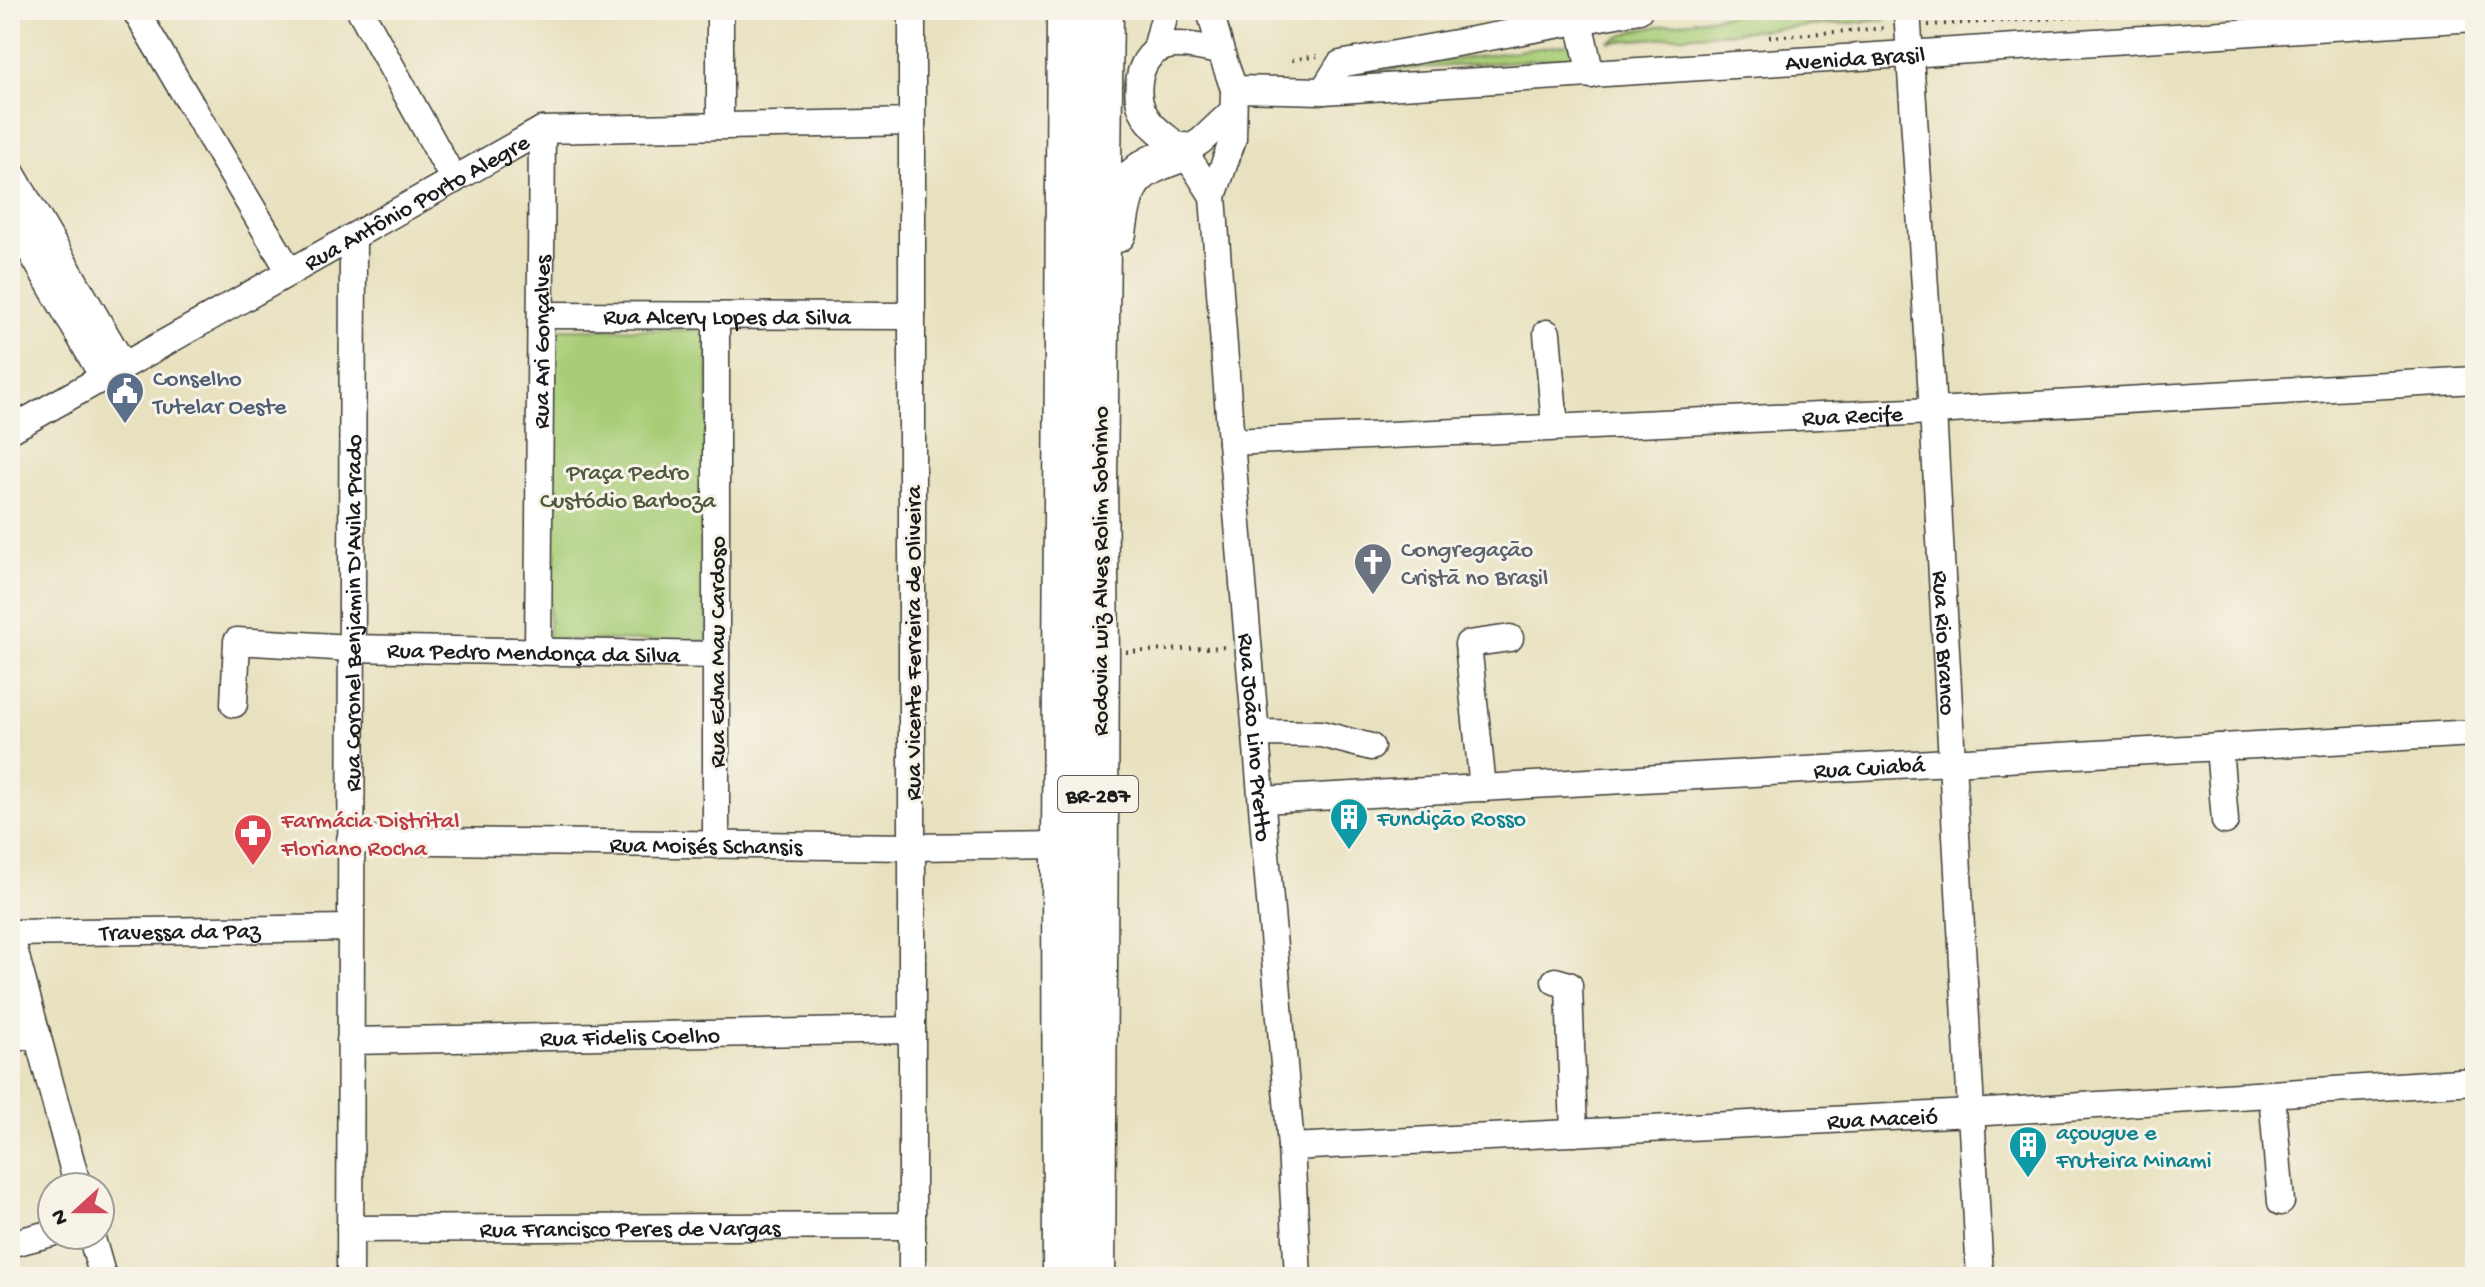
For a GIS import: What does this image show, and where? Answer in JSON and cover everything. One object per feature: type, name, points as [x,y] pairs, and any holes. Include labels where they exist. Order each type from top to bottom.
[{"type":"highway","name":"BR-287","points":[[1039,10],[1048,65],[1065,115]]},
{"type":"highway","name":"Rodovia Luiz Alves Rolim Sobrinho","points":[[1062,1277],[1066,10]]},
{"type":"highway","name":"Rodovia Luiz Alves Rolim Sobrinho","points":[[1096,1277],[1100,654],[1098,480],[1104,10]]},
{"type":"highway","points":[[1101,310],[1114,257],[1120,204],[1128,185],[1142,169],[1184,152]]},
{"type":"street","points":[[135,10],[290,272]]},
{"type":"street","points":[[360,10],[454,180]]},
{"type":"street","points":[[720,10],[720,125]]},
{"type":"street","name":"Rua Vicente Ferreira de Oliveira","points":[[912,10],[912,1277]]},
{"type":"street","points":[[1166,10],[1156,49],[1144,65],[1138,82],[1139,103],[1146,117],[1184,152],[1201,141],[1233,100]]},
{"type":"street","name":"Rua João Lino Pretto","points":[[1210,10],[1233,100],[1233,139],[1213,196],[1291,1147],[1298,1277]]},
{"type":"street","points":[[1323,91],[1340,64],[1639,10]]},
{"type":"street","name":"Rua Rio Branco","points":[[1907,10],[1933,411],[1980,1277]]},
{"type":"street","name":"Avenida Brasil","points":[[1233,100],[1323,91],[2475,18]]},
{"type":"street","points":[[1579,21],[1591,75]]},
{"type":"street","points":[[1156,49],[1187,44],[1221,52]]},
{"type":"street","name":"Rua Antônio Porto Alegre","points":[[10,430],[542,130],[912,122]]},
{"type":"street","name":"Rua Ari Gonçalves","points":[[538,652],[542,130]]},
{"type":"street","name":"Rua João Lino Pretto","points":[[1184,152],[1213,196]]},
{"type":"street","points":[[10,170],[114,372]]},
{"type":"street","points":[[10,215],[114,372]]},
{"type":"street","name":"Rua Coronel Benjamin D'Avila Prado","points":[[350,1277],[353,237]]},
{"type":"street","name":"Rua Alcery Lopes da Silva","points":[[541,315],[912,316]]},
{"type":"street","name":"Rua Edna Mau Cardoso","points":[[716,316],[716,845]]},
{"type":"street","points":[[1547,333],[1555,427]]},
{"type":"street","name":"Rua Recife","points":[[1231,442],[1933,411],[2475,380]]},
{"type":"street","points":[[1483,788],[1468,644],[1510,638]]},
{"type":"street","name":"Rua Pedro Mendonça da Silva","points":[[234,704],[237,641],[350,648],[716,655]]},
{"type":"street","points":[[1256,733],[1321,734],[1371,747]]},
{"type":"street","name":"Rua Cuiabá","points":[[1262,800],[2475,733]]},
{"type":"street","points":[[2219,747],[2225,821]]},
{"type":"street","name":"Rua Moisés Schansis","points":[[350,840],[912,847],[1061,845]]},
{"type":"street","name":"Travessa da Paz","points":[[10,934],[350,928]]},
{"type":"street","points":[[10,934],[74,1171]]},
{"type":"street","points":[[1555,981],[1569,985],[1574,1133]]},
{"type":"street","name":"Rua Fidelis Coelho","points":[[350,1041],[912,1030]]},
{"type":"street","points":[[10,1040],[37,1033]]},
{"type":"street","name":"Rua Maceió","points":[[1291,1147],[1971,1113],[2475,1081]]},
{"type":"street","points":[[2272,1094],[2281,1202]]},
{"type":"street","name":"Rua Francisco Peres de Vargas","points":[[350,1229],[912,1226]]},
{"type":"street","points":[[10,1244],[36,1237]]},
{"type":"street","points":[[96,1251],[103,1277]]},
{"type":"path","points":[[1100,654],[1248,646]]},
{"type":"green space","points":[[1758,10],[1884,10],[1885,20],[1608,42],[1636,30]]},
{"type":"green space","points":[[1576,43],[1578,57],[1363,72]]},
{"type":"green space","name":"Praça Pedro Custódio Barboza","points":[[549,329],[708,330],[707,641],[549,640]]},
{"type":"place","name":"Conselho Tutelar Oeste","points":[[125,425]]},
{"type":"place","name":"Congregação Cristã no Brasil","points":[[1373,596]]},
{"type":"place","name":"Fundição Rosso","points":[[1349,851]]},
{"type":"place","name":"Farmácia Distrital Floriano Rocha","points":[[253,867]]},
{"type":"place","name":"açougue e Fruteira Minami","points":[[2028,1179]]}]
